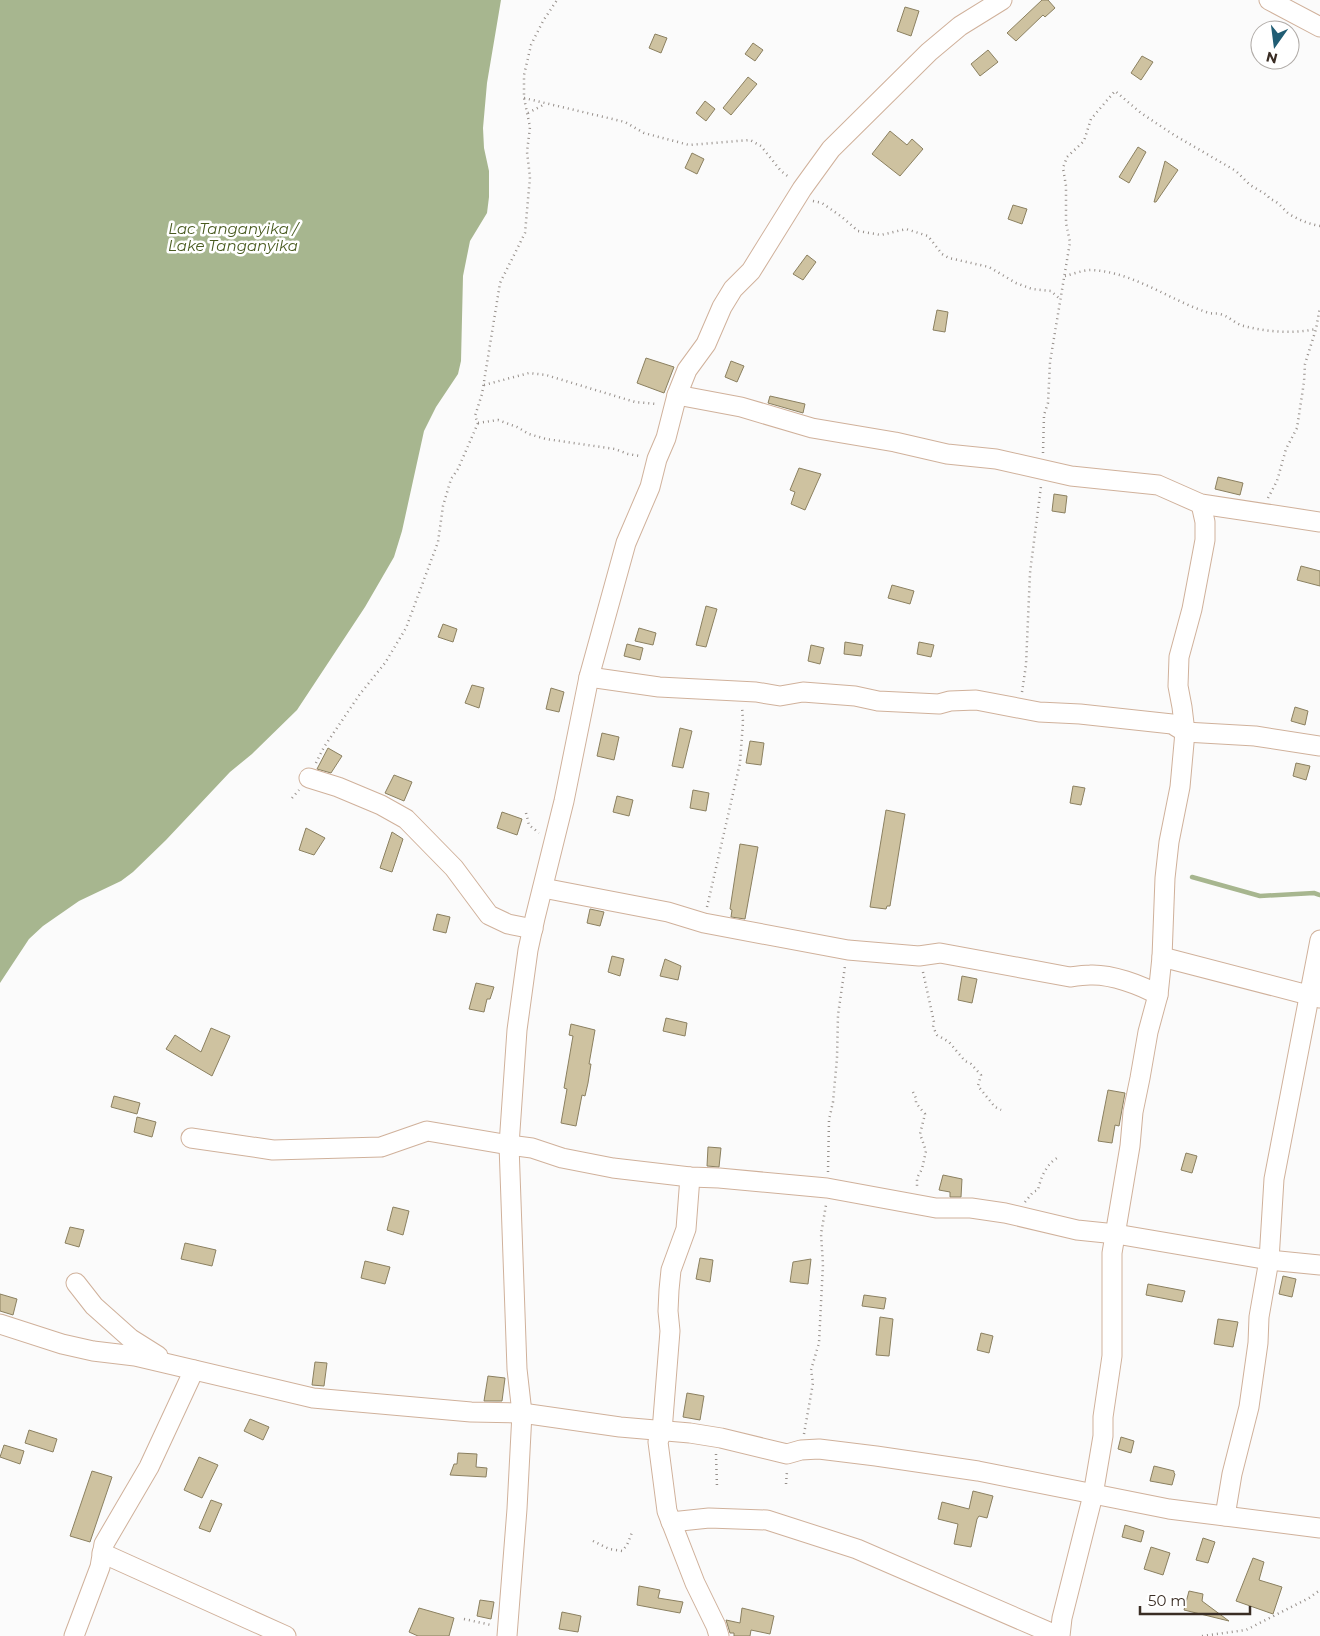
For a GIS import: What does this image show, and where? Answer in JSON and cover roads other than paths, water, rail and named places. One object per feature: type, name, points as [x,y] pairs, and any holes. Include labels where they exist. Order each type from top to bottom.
[{"type":"street","points":[[507,1632],[517,1509],[522,1413],[516,1360],[509,1145],[517,1030],[532,929],[564,800],[589,677],[626,543],[650,487],[657,459],[666,438],[675,400],[687,370],[706,344],[722,307],[733,289],[751,271],[800,192],[831,149],[929,52],[960,26],[1002,0]]},
{"type":"street","points":[[1269,0],[1320,27]]},
{"type":"street","points":[[675,400],[741,407],[812,428],[895,442],[947,454],[996,459],[1071,476],[1158,485],[1201,504],[1320,522]]},
{"type":"street","points":[[671,1522],[709,1518],[767,1520],[857,1549],[1059,1636],[1093,1495],[1103,1436],[1103,1418],[1112,1356],[1113,1289],[1111,1268],[1130,1146],[1133,1112],[1148,1032],[1158,995],[1162,957],[1165,878],[1180,787],[1184,732],[1178,686],[1179,657],[1192,609],[1205,540],[1205,522],[1201,504]]},
{"type":"street","points":[[589,677],[659,687],[756,692],[780,696],[803,692],[855,696],[878,701],[939,704],[950,701],[976,700],[1039,712],[1080,714],[1172,724],[1184,732],[1255,736],[1320,746]]},
{"type":"street","points":[[309,778],[346,790],[381,805],[406,819],[454,868],[489,915],[508,924],[532,929]]},
{"type":"street","points":[[543,888],[668,912],[704,923],[848,950],[919,956],[940,953],[1070,977],[1090,974],[1101,975],[1141,986],[1158,995]]},
{"type":"street","points":[[1225,1516],[1232,1474],[1249,1407],[1268,1260],[1274,1179],[1314,997],[1320,940]]},
{"type":"street","points":[[1162,957],[1314,997]]},
{"type":"street","points":[[190,1138],[272,1150],[382,1147],[427,1131],[532,1148],[562,1158],[614,1168],[690,1177],[827,1188],[903,1203],[920,1204],[936,1208],[971,1208],[1004,1213],[1077,1230],[1116,1234],[1268,1260],[1320,1265]]},
{"type":"street","points":[[690,1177],[686,1229],[671,1270],[668,1311],[670,1331],[662,1431],[658,1442],[667,1511],[695,1583],[719,1636]]},
{"type":"street","points":[[76,1283],[94,1306],[131,1339],[170,1364]]},
{"type":"street","points":[[0,1324],[62,1344],[94,1351],[135,1356],[313,1398],[471,1412],[522,1413],[620,1427],[690,1432],[787,1454],[801,1450],[819,1449],[978,1471],[1169,1509],[1320,1528]]},
{"type":"street","points":[[74,1636],[100,1567],[104,1544],[149,1467],[194,1370]]},
{"type":"street","points":[[102,1553],[286,1636]]},
{"type":"water","name":"Lac Tanganyika / Lake Tanganyika","points":[[0,0],[501,0],[487,83],[483,128],[484,148],[489,171],[489,197],[487,213],[470,241],[463,276],[461,361],[458,374],[436,407],[424,431],[402,531],[394,557],[365,607],[297,710],[252,754],[230,772],[133,872],[121,881],[79,901],[43,926],[29,939],[0,983]]},
{"type":"waterway","points":[[1192,877],[1260,896],[1314,893],[1320,895]]}]
